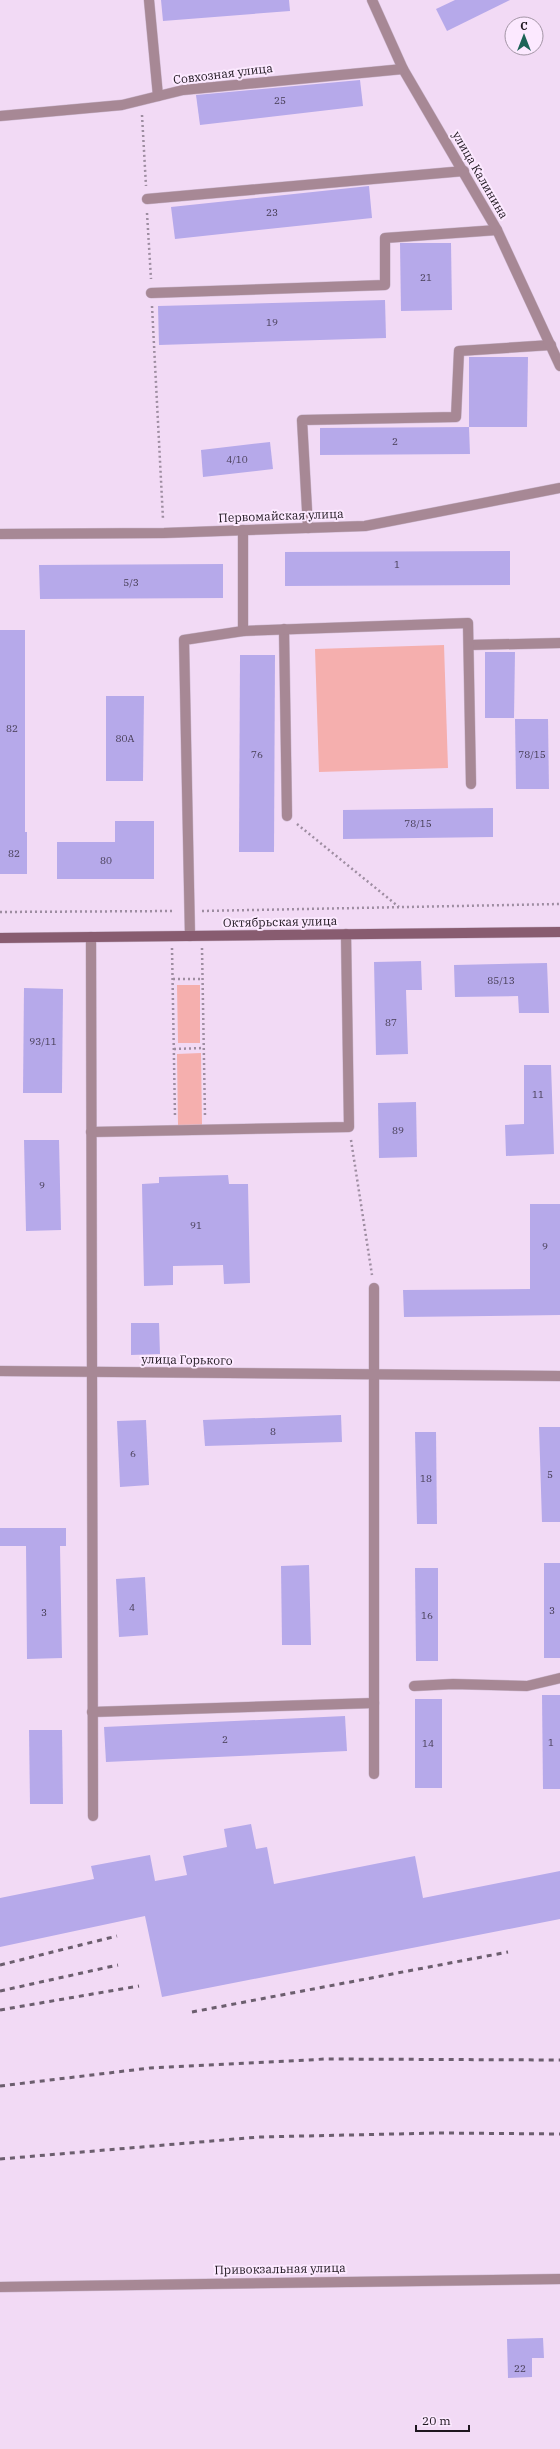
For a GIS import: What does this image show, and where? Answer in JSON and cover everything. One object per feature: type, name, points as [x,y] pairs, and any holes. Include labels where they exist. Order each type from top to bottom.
[{"type":"main road","name":"Октябрьская улица","points":[[0,938],[560,932]]},
{"type":"street","points":[[149,0],[158,96]]},
{"type":"street","name":"улица Калинина","points":[[372,0],[403,69],[464,171],[497,230],[560,366]]},
{"type":"street","name":"Совхозная улица","points":[[0,116],[122,105],[190,89],[403,69]]},
{"type":"street","points":[[147,199],[464,171]]},
{"type":"street","points":[[151,292],[385,285],[385,238],[497,230]]},
{"type":"street","points":[[308,528],[302,420],[456,417],[459,351],[551,346]]},
{"type":"street","name":"Первомайская улица","points":[[0,534],[164,533],[365,526],[560,488]]},
{"type":"street","points":[[243,530],[243,631]]},
{"type":"street","points":[[190,936],[184,640],[243,631],[468,624],[471,784]]},
{"type":"street","points":[[284,629],[287,816]]},
{"type":"street","points":[[469,645],[560,643]]},
{"type":"street","points":[[92,1132],[349,1127],[346,934]]},
{"type":"street","points":[[91,937],[93,1816]]},
{"type":"street","points":[[374,1288],[374,1774]]},
{"type":"street","name":"улица Горького","points":[[0,1371],[560,1376]]},
{"type":"street","points":[[414,1686],[453,1684],[527,1686],[560,1678]]},
{"type":"street","points":[[92,1712],[374,1703]]},
{"type":"street","name":"Привокзальная улица","points":[[0,2286],[560,2280]]},
{"type":"path","points":[[141,100],[164,533]]},
{"type":"path","points":[[287,816],[399,907]]},
{"type":"path","points":[[0,912],[189,911],[560,904]]},
{"type":"path","points":[[172,936],[175,1130]]},
{"type":"path","points":[[202,936],[206,1130]]},
{"type":"path","points":[[173,979],[203,979]]},
{"type":"path","points":[[174,1048],[204,1048]]},
{"type":"path","points":[[349,1127],[374,1288]]},
{"type":"shaded area","points":[[444,645],[448,768],[319,772],[315,649]]},
{"type":"shaded area","points":[[177,985],[200,985],[200,1043],[178,1043]]},
{"type":"shaded area","points":[[201,1053],[202,1125],[178,1125],[177,1054]]},
{"type":"building","points":[[161,0],[289,0],[290,11],[163,21]]},
{"type":"building","points":[[455,0],[510,0],[447,31],[436,9]]},
{"type":"building","points":[[360,80],[363,106],[200,125],[196,95]]},
{"type":"building","points":[[369,186],[372,218],[175,239],[171,207]]},
{"type":"building","points":[[400,243],[451,243],[452,310],[401,311]]},
{"type":"building","points":[[385,300],[386,338],[159,345],[158,306]]},
{"type":"building","points":[[469,357],[528,357],[527,427],[469,427]]},
{"type":"building","points":[[469,427],[470,454],[320,455],[320,428]]},
{"type":"building","points":[[270,442],[273,469],[203,477],[201,450]]},
{"type":"building","points":[[510,551],[510,585],[285,586],[285,552]]},
{"type":"building","points":[[223,564],[223,598],[40,599],[39,565]]},
{"type":"building","points":[[0,630],[25,630],[25,832],[27,832],[27,874],[0,874]]},
{"type":"building","points":[[485,652],[515,652],[514,718],[485,718]]},
{"type":"building","points":[[240,655],[275,655],[274,852],[239,852]]},
{"type":"building","points":[[106,696],[144,696],[143,781],[106,781]]},
{"type":"building","points":[[515,719],[548,719],[549,789],[516,789]]},
{"type":"building","points":[[493,808],[493,837],[343,839],[343,810]]},
{"type":"building","points":[[115,821],[154,821],[154,879],[57,879],[57,842],[115,842]]},
{"type":"building","points":[[421,961],[422,990],[406,990],[408,1054],[376,1055],[374,962]]},
{"type":"building","points":[[547,963],[549,1013],[519,1013],[518,996],[455,997],[454,965]]},
{"type":"building","points":[[24,988],[63,989],[62,1093],[23,1093]]},
{"type":"building","points":[[524,1065],[551,1065],[554,1154],[506,1156],[505,1125],[524,1124]]},
{"type":"building","points":[[416,1102],[417,1157],[379,1158],[378,1103]]},
{"type":"building","points":[[24,1140],[59,1140],[61,1230],[26,1231]]},
{"type":"building","points":[[228,1175],[229,1184],[248,1184],[250,1283],[224,1284],[223,1265],[173,1266],[173,1285],[144,1286],[142,1184],[159,1183],[159,1177]]},
{"type":"building","points":[[530,1204],[560,1204],[560,1315],[404,1317],[403,1290],[530,1289]]},
{"type":"building","points":[[131,1323],[159,1323],[160,1354],[131,1355]]},
{"type":"building","points":[[341,1415],[342,1442],[205,1446],[203,1420]]},
{"type":"building","points":[[146,1420],[149,1485],[120,1487],[117,1421]]},
{"type":"building","points":[[539,1427],[560,1427],[560,1522],[542,1522]]},
{"type":"building","points":[[415,1432],[436,1432],[437,1524],[417,1524]]},
{"type":"building","points":[[0,1528],[66,1528],[66,1546],[60,1546],[62,1658],[27,1659],[26,1546],[0,1546]]},
{"type":"building","points":[[544,1563],[560,1563],[560,1658],[544,1658]]},
{"type":"building","points":[[309,1565],[311,1645],[282,1645],[281,1566]]},
{"type":"building","points":[[415,1568],[438,1568],[438,1661],[416,1661]]},
{"type":"building","points":[[145,1577],[148,1635],[119,1637],[116,1579]]},
{"type":"building","points":[[542,1695],[560,1695],[560,1789],[543,1789]]},
{"type":"building","points":[[415,1699],[442,1699],[442,1788],[415,1788]]},
{"type":"building","points":[[345,1716],[347,1751],[106,1762],[104,1727]]},
{"type":"building","points":[[29,1730],[62,1730],[63,1804],[30,1804]]},
{"type":"building","points":[[251,1824],[256,1849],[267,1847],[274,1884],[415,1856],[423,1898],[560,1871],[560,1919],[162,1997],[145,1916],[0,1947],[0,1898],[94,1879],[91,1866],[150,1855],[155,1881],[187,1875],[183,1856],[227,1847],[224,1829]]},
{"type":"building","points":[[543,2338],[544,2358],[532,2358],[532,2377],[508,2378],[507,2339]]},
{"type":"railway","points":[[0,1965],[117,1936]]},
{"type":"railway","points":[[192,2012],[508,1952]]},
{"type":"railway","points":[[0,1991],[118,1965]]},
{"type":"railway","points":[[0,2010],[139,1986]]},
{"type":"railway","points":[[0,2086],[150,2068],[326,2059],[560,2060]]},
{"type":"railway","points":[[0,2159],[259,2137],[439,2133],[560,2134]]}]
